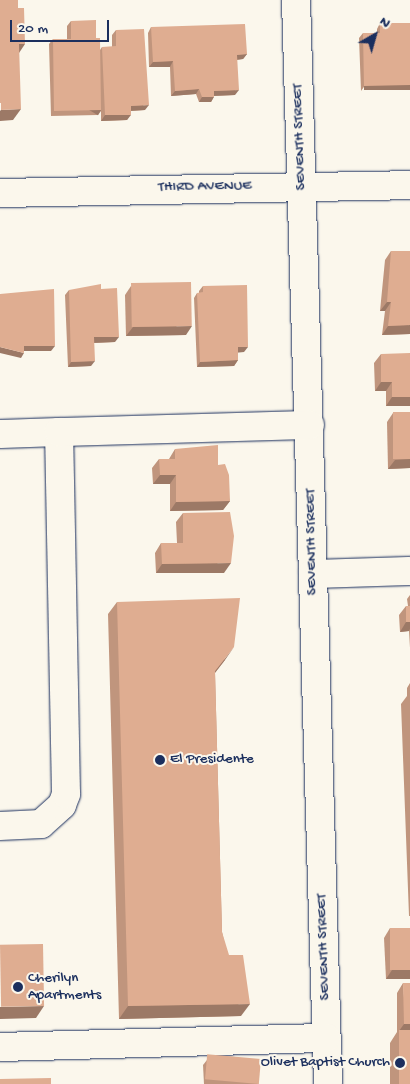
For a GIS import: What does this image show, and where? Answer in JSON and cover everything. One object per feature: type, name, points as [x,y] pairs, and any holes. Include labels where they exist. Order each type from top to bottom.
[{"type":"street","name":"SEVENTH STREET","points":[[296,0],[328,1084]]},
{"type":"street","name":"THIRD AVENUE","points":[[0,193],[410,185]]},
{"type":"street","points":[[0,434],[310,425]]},
{"type":"street","points":[[0,826],[41,824],[56,811],[66,794],[59,432]]},
{"type":"street","points":[[313,574],[410,571]]},
{"type":"street","points":[[0,1047],[326,1038]]},
{"type":"building","points":[[0,0],[18,0],[18,8],[24,8],[25,44],[19,44],[21,109],[1,110]]},
{"type":"building","points":[[96,20],[96,38],[100,38],[101,110],[54,111],[53,39],[71,39],[71,21]]},
{"type":"building","points":[[380,23],[410,23],[410,85],[364,86],[363,33],[380,33]]},
{"type":"building","points":[[245,24],[247,54],[237,55],[239,90],[214,91],[214,97],[202,97],[199,89],[175,91],[173,61],[153,62],[151,27]]},
{"type":"building","points":[[144,29],[149,105],[131,106],[131,115],[105,115],[102,47],[116,46],[116,30]]},
{"type":"building","points":[[391,251],[410,251],[410,325],[388,326],[391,302],[387,302]]},
{"type":"building","points":[[191,282],[192,326],[132,327],[131,283]]},
{"type":"building","points":[[101,284],[101,289],[117,288],[119,337],[94,337],[95,361],[71,362],[69,290]]},
{"type":"building","points":[[247,285],[248,347],[238,347],[238,360],[200,362],[197,293],[203,292],[203,286]]},
{"type":"building","points":[[54,289],[55,346],[24,346],[24,353],[0,347],[0,294]]},
{"type":"building","points":[[410,353],[410,397],[392,397],[392,382],[381,382],[381,354]]},
{"type":"building","points":[[393,412],[410,412],[410,459],[393,459]]},
{"type":"building","points":[[218,445],[218,465],[225,464],[229,475],[230,501],[176,502],[176,475],[160,475],[159,459],[175,459],[175,449]]},
{"type":"building","points":[[230,512],[234,536],[231,563],[162,564],[161,543],[183,543],[183,513]]},
{"type":"building","name":"El Presidente","points":[[240,598],[234,647],[215,671],[222,932],[229,955],[243,955],[250,1004],[128,1006],[117,602]]},
{"type":"building","points":[[406,606],[410,606],[410,622],[406,622]]},
{"type":"building","points":[[390,928],[410,928],[410,970],[390,970]]},
{"type":"building","name":"Cherilyn Apartments","points":[[43,944],[44,1006],[1,1007],[0,945]]},
{"type":"building","points":[[403,983],[410,983],[410,1024],[404,1024]]},
{"type":"building","points":[[399,1030],[410,1030],[410,1084],[399,1084]]},
{"type":"building","points":[[207,1054],[261,1059],[259,1084],[205,1079]]},
{"type":"building","points":[[51,1078],[51,1084],[0,1084],[0,1079]]},
{"type":"place","name":"El Presidente","points":[[160,760]]},
{"type":"place","name":"Cherilyn Apartments","points":[[18,987]]},
{"type":"place","name":"Olivet Baptist Church","points":[[400,1063]]}]
